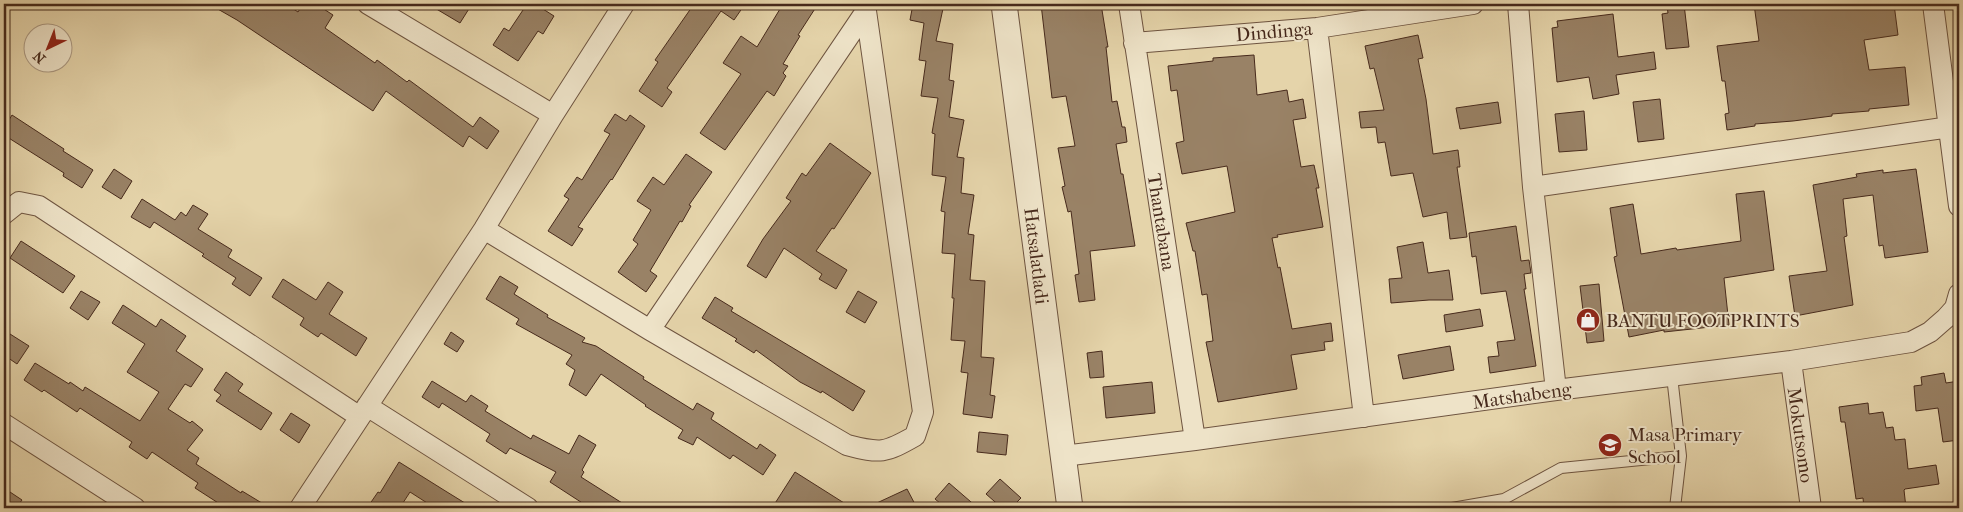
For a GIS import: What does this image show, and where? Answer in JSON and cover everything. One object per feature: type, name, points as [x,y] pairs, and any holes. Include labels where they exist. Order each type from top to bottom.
[{"type":"street","points":[[370,4],[553,115]]},
{"type":"street","points":[[300,508],[484,229],[553,115],[624,4]]},
{"type":"street","name":"Hatsalatladi","points":[[1004,4],[1070,508]]},
{"type":"street","name":"Thantabana","points":[[1129,4],[1195,440]]},
{"type":"street","name":"Dindinga","points":[[1134,43],[1317,28],[1473,4]]},
{"type":"street","points":[[1518,4],[1533,187],[1556,390]]},
{"type":"street","points":[[1933,4],[1959,201]]},
{"type":"street","points":[[484,229],[650,330],[847,445],[870,452],[891,449],[915,436],[923,412],[866,7]]},
{"type":"street","points":[[650,330],[866,7]]},
{"type":"street","points":[[1317,28],[1364,417]]},
{"type":"street","points":[[1533,187],[1950,127]]},
{"type":"street","points":[[4,214],[19,202],[39,206],[363,412],[528,508]]},
{"type":"street","name":"Matshabeng","points":[[1063,456],[1195,440],[1556,390],[1791,361],[1911,342],[1930,332],[1958,305]]},
{"type":"street","name":"Mokutsomo","points":[[1791,361],[1811,508]]},
{"type":"street","points":[[4,424],[135,508]]},
{"type":"lane","points":[[1672,376],[1681,456],[1675,508]]},
{"type":"lane","points":[[1452,508],[1504,500],[1562,468],[1681,456]]},
{"type":"building","points":[[209,4],[286,4],[298,12],[303,4],[316,4],[333,15],[325,28],[375,63],[377,60],[407,82],[409,80],[473,127],[480,117],[499,131],[487,149],[469,136],[463,147],[386,91],[373,111],[237,20]]},
{"type":"building","points":[[428,4],[472,4],[460,23]]},
{"type":"building","points":[[527,4],[535,4],[554,16],[543,34],[538,31],[518,61],[493,45],[504,28],[509,31]]},
{"type":"building","points":[[694,4],[745,4],[734,20],[721,11],[667,88],[672,92],[662,107],[639,91],[658,62],[655,60]]},
{"type":"building","points":[[783,4],[818,4],[798,35],[800,36],[783,64],[788,66],[783,73],[786,76],[774,96],[767,91],[725,150],[700,133],[741,74],[723,63],[741,36],[757,47]]},
{"type":"building","points":[[913,4],[944,4],[936,41],[953,44],[949,80],[954,81],[949,117],[964,120],[957,157],[964,158],[961,193],[974,195],[968,234],[974,235],[970,280],[985,281],[981,357],[994,358],[990,395],[995,396],[992,418],[963,414],[968,373],[961,372],[965,341],[951,340],[955,254],[942,253],[945,212],[941,211],[946,177],[932,175],[935,134],[932,133],[938,98],[921,96],[926,61],[919,60],[924,23],[910,20]]},
{"type":"building","points":[[1041,4],[1101,4],[1108,47],[1106,47],[1112,102],[1117,101],[1122,127],[1125,127],[1127,142],[1116,144],[1135,246],[1090,251],[1095,300],[1079,302],[1075,275],[1079,274],[1071,211],[1068,212],[1062,187],[1065,186],[1058,148],[1075,146],[1066,96],[1052,98]]},
{"type":"building","points":[[1684,4],[1689,47],[1666,49],[1662,14],[1668,13],[1667,6]]},
{"type":"building","points":[[1754,4],[1894,4],[1898,35],[1864,40],[1869,70],[1905,67],[1909,105],[1832,114],[1832,116],[1793,121],[1755,124],[1755,126],[1727,130],[1725,114],[1729,113],[1725,81],[1722,81],[1717,46],[1759,41]]},
{"type":"building","points":[[1613,14],[1618,57],[1654,52],[1656,69],[1616,75],[1619,94],[1593,99],[1589,77],[1557,82],[1552,28],[1558,27],[1557,21]]},
{"type":"building","points":[[1418,35],[1423,58],[1418,59],[1426,99],[1433,154],[1458,150],[1460,167],[1457,167],[1467,237],[1450,239],[1447,212],[1423,217],[1413,173],[1391,176],[1385,142],[1378,143],[1376,127],[1361,128],[1359,112],[1384,110],[1374,68],[1370,69],[1365,46]]},
{"type":"building","points":[[1254,55],[1257,95],[1287,90],[1289,102],[1303,99],[1306,118],[1293,120],[1301,167],[1314,165],[1319,188],[1316,188],[1323,227],[1277,235],[1278,237],[1272,238],[1278,268],[1280,267],[1292,329],[1331,323],[1333,341],[1324,342],[1325,350],[1291,355],[1297,389],[1218,402],[1206,342],[1213,341],[1207,294],[1202,295],[1195,251],[1193,251],[1186,223],[1235,212],[1227,166],[1182,174],[1176,143],[1184,141],[1177,90],[1171,91],[1168,66],[1213,61],[1213,58]]},
{"type":"building","points":[[1660,99],[1664,139],[1638,142],[1633,102]]},
{"type":"building","points":[[1498,102],[1501,123],[1460,129],[1456,108]]},
{"type":"building","points":[[1584,111],[1587,150],[1559,152],[1555,114]]},
{"type":"building","points":[[615,114],[626,121],[630,115],[645,126],[612,180],[578,227],[583,229],[572,246],[548,231],[569,199],[564,196],[577,177],[582,180],[610,134],[604,131]]},
{"type":"building","points":[[12,115],[93,170],[82,188],[63,176],[64,173],[4,135],[4,128]]},
{"type":"building","points":[[830,143],[871,173],[834,229],[832,228],[816,251],[847,270],[836,289],[819,279],[822,274],[784,248],[766,278],[747,266],[763,239],[791,201],[786,198],[802,173],[806,176]]},
{"type":"building","points":[[686,154],[712,172],[689,205],[691,206],[682,222],[680,221],[650,271],[657,276],[646,292],[618,272],[638,244],[633,240],[651,210],[637,201],[653,177],[664,185]]},
{"type":"building","points":[[114,169],[132,181],[121,199],[102,187]]},
{"type":"building","points":[[1916,169],[1928,252],[1885,258],[1883,245],[1879,246],[1873,195],[1843,199],[1847,236],[1844,237],[1853,305],[1795,316],[1789,276],[1827,271],[1813,185],[1857,177],[1856,174],[1883,170],[1883,173]]},
{"type":"building","points":[[1764,191],[1774,270],[1724,278],[1729,325],[1664,332],[1664,330],[1629,337],[1614,257],[1617,256],[1610,208],[1633,204],[1641,254],[1741,241],[1736,194]]},
{"type":"building","points":[[142,199],[175,220],[181,212],[186,216],[193,205],[208,214],[198,229],[232,250],[228,257],[262,278],[250,296],[232,284],[236,278],[202,256],[204,254],[154,222],[150,228],[131,217]]},
{"type":"building","points":[[1516,226],[1521,261],[1529,260],[1531,273],[1524,274],[1526,289],[1524,289],[1536,366],[1490,373],[1488,357],[1499,356],[1497,342],[1515,340],[1506,291],[1481,294],[1476,256],[1472,257],[1469,233]]},
{"type":"building","points":[[21,241],[75,276],[63,293],[10,258]]},
{"type":"building","points":[[1423,242],[1428,273],[1449,270],[1453,300],[1391,303],[1389,279],[1402,278],[1397,247]]},
{"type":"building","points":[[500,276],[518,287],[514,294],[548,315],[547,317],[585,338],[582,342],[596,346],[644,377],[643,379],[693,410],[697,403],[714,413],[711,419],[757,449],[760,444],[776,455],[763,475],[733,455],[730,459],[697,437],[693,445],[678,438],[683,430],[645,406],[601,374],[586,396],[569,385],[575,370],[566,364],[572,355],[516,324],[519,319],[486,299]]},
{"type":"building","points":[[283,279],[316,300],[328,282],[343,292],[329,314],[367,338],[356,356],[321,333],[318,337],[300,325],[304,318],[272,297]]},
{"type":"building","points":[[1599,284],[1604,341],[1587,343],[1580,286]]},
{"type":"building","points":[[81,291],[100,302],[88,320],[70,308]]},
{"type":"building","points":[[858,291],[877,302],[865,323],[846,312]]},
{"type":"building","points":[[715,297],[733,308],[731,311],[865,391],[853,411],[822,391],[821,393],[800,382],[756,350],[754,353],[735,341],[737,339],[702,318]]},
{"type":"building","points":[[123,305],[156,327],[161,319],[186,336],[176,351],[203,369],[191,387],[185,384],[168,409],[190,423],[192,421],[203,430],[187,450],[199,458],[196,464],[241,493],[242,491],[270,508],[226,508],[195,488],[198,483],[152,452],[147,459],[129,447],[132,442],[80,408],[77,412],[44,390],[42,392],[24,380],[35,363],[83,391],[85,387],[140,421],[159,392],[127,372],[145,344],[112,323]]},
{"type":"building","points":[[1480,309],[1483,326],[1446,332],[1444,315]]},
{"type":"building","points":[[451,332],[464,341],[457,352],[444,344]]},
{"type":"building","points":[[10,334],[29,346],[17,364],[4,355],[4,344]]},
{"type":"building","points":[[1450,346],[1454,370],[1403,379],[1398,355]]},
{"type":"building","points":[[1102,351],[1104,377],[1090,378],[1087,353]]},
{"type":"building","points":[[226,372],[243,384],[238,391],[272,413],[261,430],[216,401],[221,395],[214,390]]},
{"type":"building","points":[[1944,373],[1946,383],[1959,381],[1959,440],[1943,442],[1938,408],[1916,411],[1914,386],[1922,385],[1921,377]]},
{"type":"building","points":[[432,381],[466,402],[471,395],[488,406],[485,411],[531,439],[533,435],[569,454],[579,435],[596,445],[582,470],[584,472],[581,477],[630,508],[590,508],[550,482],[556,472],[510,448],[506,454],[486,441],[490,434],[442,403],[439,408],[422,397]]},
{"type":"building","points":[[1152,382],[1155,413],[1106,418],[1103,387]]},
{"type":"building","points":[[1868,403],[1869,414],[1883,412],[1886,428],[1893,427],[1895,440],[1905,439],[1908,469],[1936,465],[1939,484],[1905,489],[1906,508],[1864,508],[1863,498],[1856,499],[1845,422],[1841,422],[1839,407]]},
{"type":"building","points":[[291,413],[310,425],[299,443],[280,430]]},
{"type":"building","points":[[979,432],[1008,435],[1006,455],[977,452]]},
{"type":"building","points":[[399,462],[473,508],[435,508],[410,492],[401,506],[404,508],[367,508],[378,492],[380,493]]},
{"type":"building","points":[[795,472],[852,508],[772,508]]},
{"type":"building","points":[[1000,479],[1021,498],[1011,508],[1002,508],[986,494]]},
{"type":"building","points":[[949,483],[978,508],[946,508],[935,499]]},
{"type":"building","points":[[4,488],[22,500],[16,508],[4,508]]},
{"type":"building","points":[[907,489],[917,508],[866,508]]},
{"type":"place","name":"BANTU FOOTPRINTS","points":[[1588,320]]},
{"type":"place","name":"Masa Primary School","points":[[1610,445]]}]
